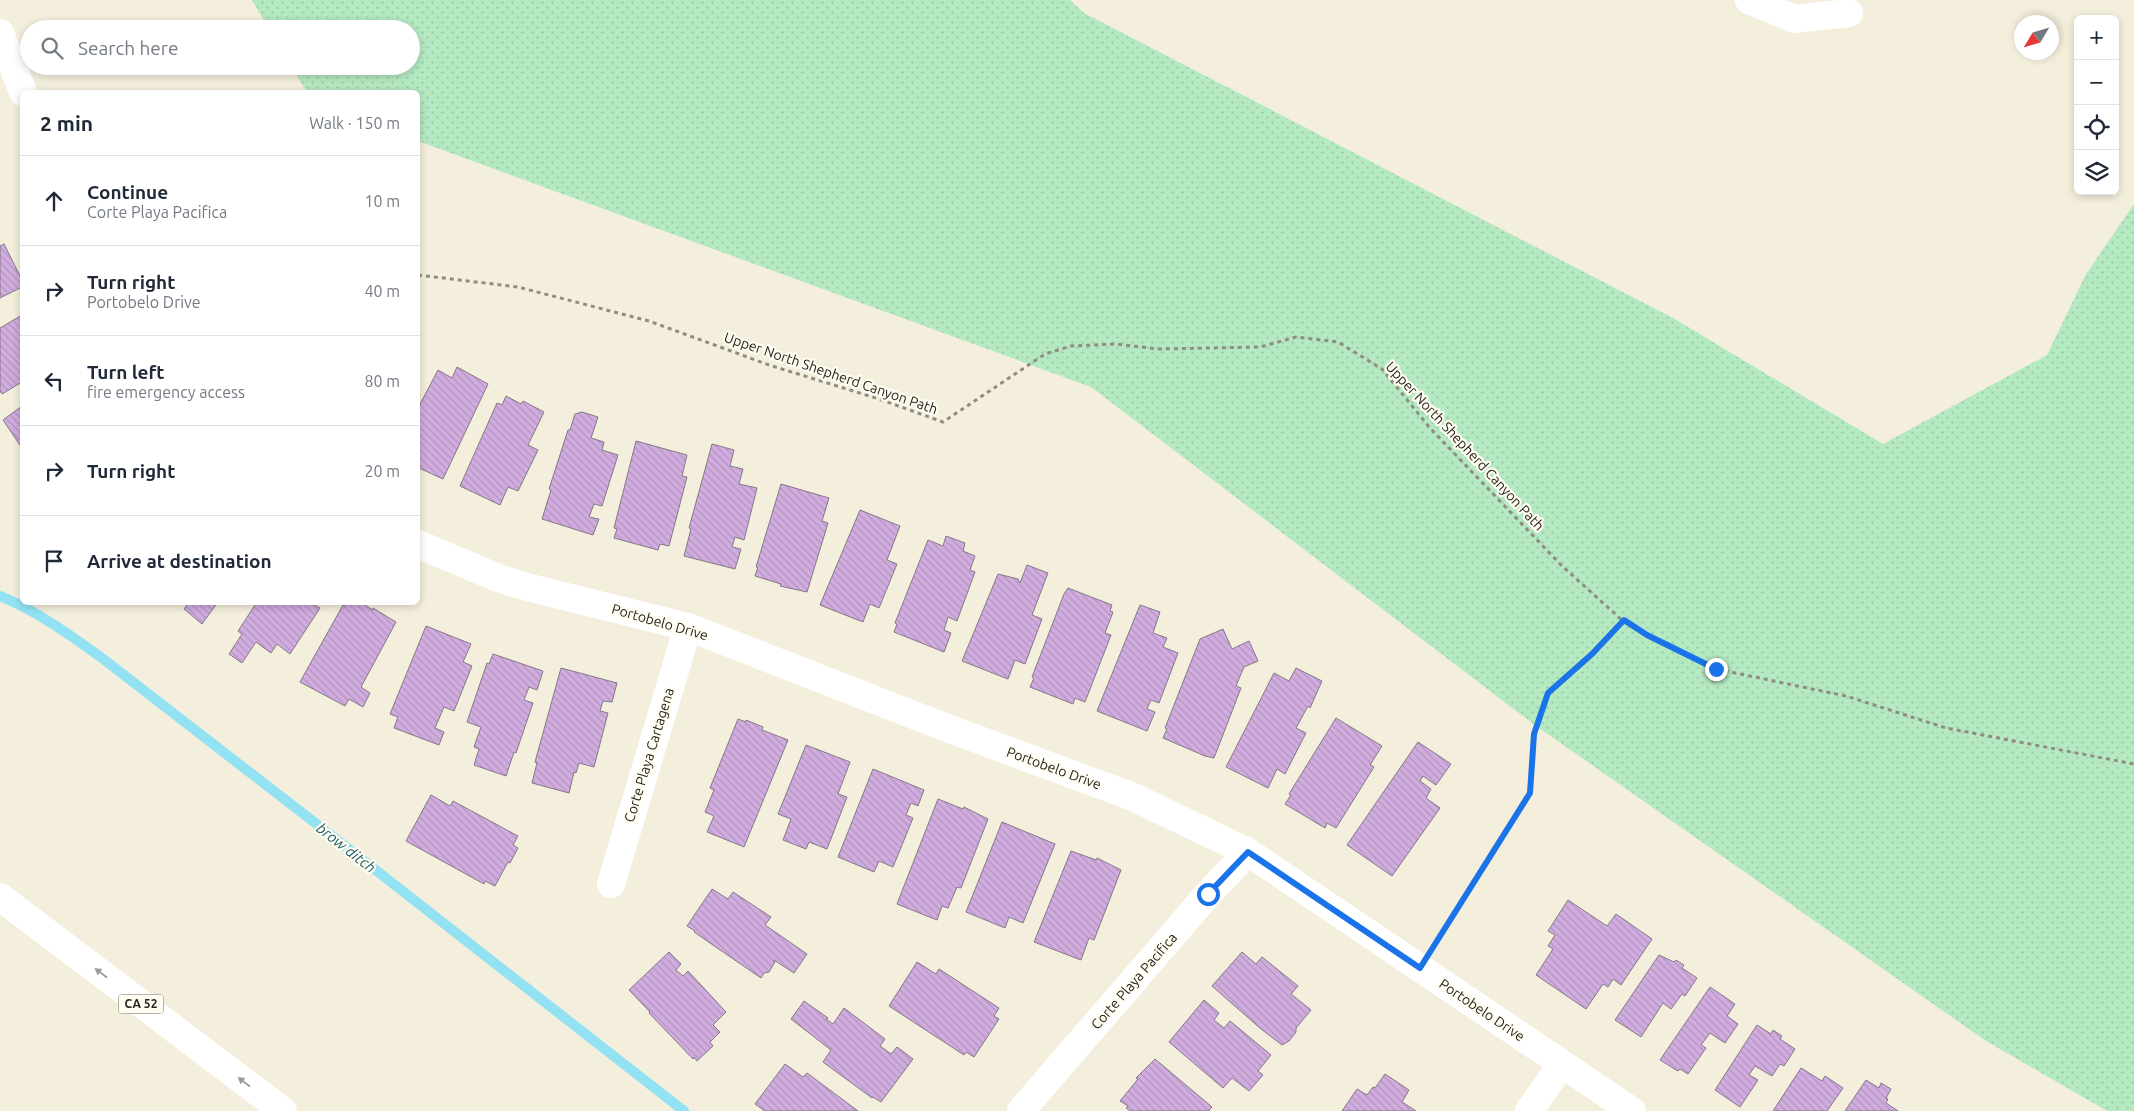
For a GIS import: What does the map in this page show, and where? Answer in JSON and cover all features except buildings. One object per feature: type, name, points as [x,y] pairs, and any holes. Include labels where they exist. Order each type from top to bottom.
[{"type":"main road","points":[[1749,0],[1794,19],[1849,12]]},
{"type":"main road","points":[[0,33],[22,90]]},
{"type":"main road","name":"Portobelo Drive","points":[[420,545],[498,578],[526,587],[688,627],[1130,796],[1248,852],[1632,1111]]},
{"type":"main road","name":"Corte Playa Cartagena","points":[[611,884],[688,627]]},
{"type":"main road","name":"Corte Playa Pacifica","points":[[1021,1111],[1208,894],[1248,852]]},
{"type":"main road","name":"CA 52","points":[[0,897],[283,1111]]},
{"type":"main road","points":[[1530,1111],[1562,1064]]},
{"type":"path","name":"Upper North Shepherd Canyon Path","points":[[420,275],[518,287],[649,321],[769,365],[879,399],[943,422],[1044,354],[1071,346],[1115,344],[1159,350],[1260,347],[1296,337],[1338,342],[1382,369],[1430,428],[1562,566],[1624,620],[1647,635],[1716,669],[1846,696],[1946,728],[2134,764]]},
{"type":"path","points":[[1420,968],[1530,793],[1534,734],[1548,693],[1592,654],[1624,620]]},
{"type":"green space","points":[[252,0],[1070,0],[1084,13],[1673,318],[1883,444],[2047,355],[2086,274],[2134,204],[2134,1111],[2107,1111],[1986,1041],[1532,723],[1091,387],[420,142],[420,90],[306,90],[297,75],[420,75],[420,20],[264,20]]},
{"type":"waterway","name":"brow ditch","points":[[0,596],[40,616],[102,658],[684,1111]]},
{"type":"route","points":[[1208,894],[1248,852],[1420,968],[1530,793],[1534,734],[1548,693],[1592,654],[1624,620],[1647,635],[1716,669]]}]
